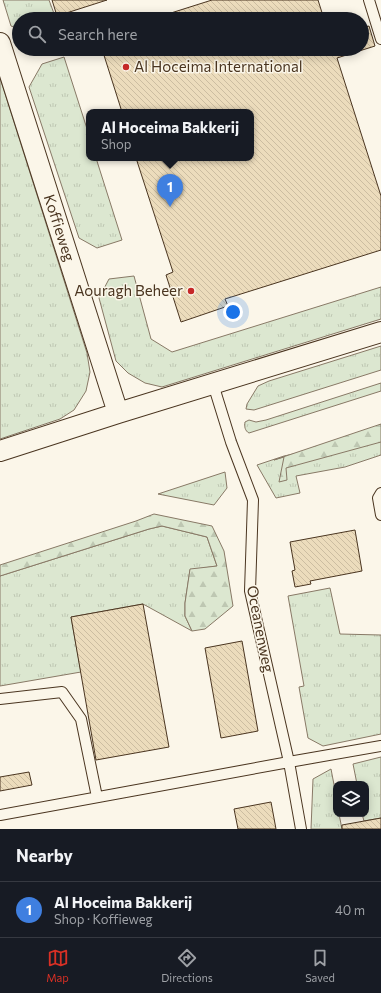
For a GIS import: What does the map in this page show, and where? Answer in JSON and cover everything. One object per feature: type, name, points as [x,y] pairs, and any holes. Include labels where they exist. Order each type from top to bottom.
[{"type":"street","name":"Koffieweg","points":[[0,43],[118,413]]},
{"type":"street","points":[[0,452],[118,413],[381,332]]},
{"type":"lane","points":[[369,0],[381,38]]},
{"type":"lane","name":"Oceanenweg","points":[[213,384],[231,442],[253,500],[250,591],[289,762],[301,829]]},
{"type":"lane","points":[[381,493],[378,498],[381,515]]},
{"type":"lane","points":[[0,699],[62,692],[81,719],[97,797]]},
{"type":"lane","points":[[0,815],[381,746]]},
{"type":"green space","points":[[3,0],[49,0],[53,12],[12,12],[11,26]]},
{"type":"green space","points":[[64,57],[86,126],[86,161],[97,161],[122,240],[97,248],[79,238],[29,87],[42,64]]},
{"type":"green space","points":[[0,78],[87,353],[90,372],[86,391],[74,410],[60,419],[0,439]]},
{"type":"green space","points":[[134,276],[151,339],[172,352],[381,287],[381,319],[162,387],[145,383],[128,373],[116,361],[99,298],[109,279]]},
{"type":"green space","points":[[381,346],[381,370],[254,410],[246,409],[247,404],[258,386],[269,381]]},
{"type":"green space","points":[[381,383],[381,391],[249,433],[245,428],[245,422],[249,420],[256,422],[266,420]]},
{"type":"green space","points":[[381,424],[381,442],[286,468],[287,480],[279,482],[284,457],[274,460]]},
{"type":"green space","points":[[381,435],[381,455],[345,467],[296,476],[300,493],[276,498],[257,465],[284,456]]},
{"type":"green space","points":[[225,472],[227,488],[214,505],[158,494]]},
{"type":"green space","points":[[154,514],[212,526],[224,551],[233,606],[205,629],[192,631],[185,616],[185,603],[190,569],[217,566],[207,537],[162,526],[0,576],[0,565]]},
{"type":"green space","points":[[162,526],[207,537],[217,566],[190,570],[185,603],[185,616],[192,631],[143,604],[71,617],[81,672],[0,686],[0,576]]},
{"type":"green space","points":[[330,588],[340,634],[381,635],[381,734],[323,746],[308,738],[299,687],[304,686],[288,596]]},
{"type":"green space","points":[[381,757],[381,818],[364,821],[363,817],[369,817],[369,781],[356,781],[353,764]]},
{"type":"green space","points":[[331,769],[333,781],[333,817],[340,817],[342,829],[311,829],[313,779]]},
{"type":"building","points":[[52,0],[107,0],[70,12],[56,12]]},
{"type":"building","points":[[212,0],[318,0],[322,12],[174,12]]},
{"type":"building","points":[[369,26],[375,46],[369,48]]},
{"type":"building","points":[[104,56],[343,56],[337,58],[381,196],[381,250],[225,299],[228,306],[181,322],[166,275],[173,272],[137,161],[254,161],[254,109],[121,109]]},
{"type":"building","points":[[355,530],[362,571],[310,581],[311,584],[295,587],[292,571],[295,570],[290,542]]},
{"type":"building","points":[[143,604],[169,747],[96,760],[71,617]]},
{"type":"building","points":[[242,641],[258,731],[221,738],[205,648]]},
{"type":"building","points":[[29,772],[32,785],[0,791],[0,777]]},
{"type":"building","points":[[271,802],[276,829],[238,829],[234,809]]},
{"type":"building","points":[[381,818],[381,829],[342,829],[342,825]]},
{"type":"place","name":"Al Hoceima International","points":[[126,67]]},
{"type":"place","name":"Al Hoceima Bakkerij","points":[[170,207]]},
{"type":"place","name":"Aouragh Beheer","points":[[191,291]]}]
